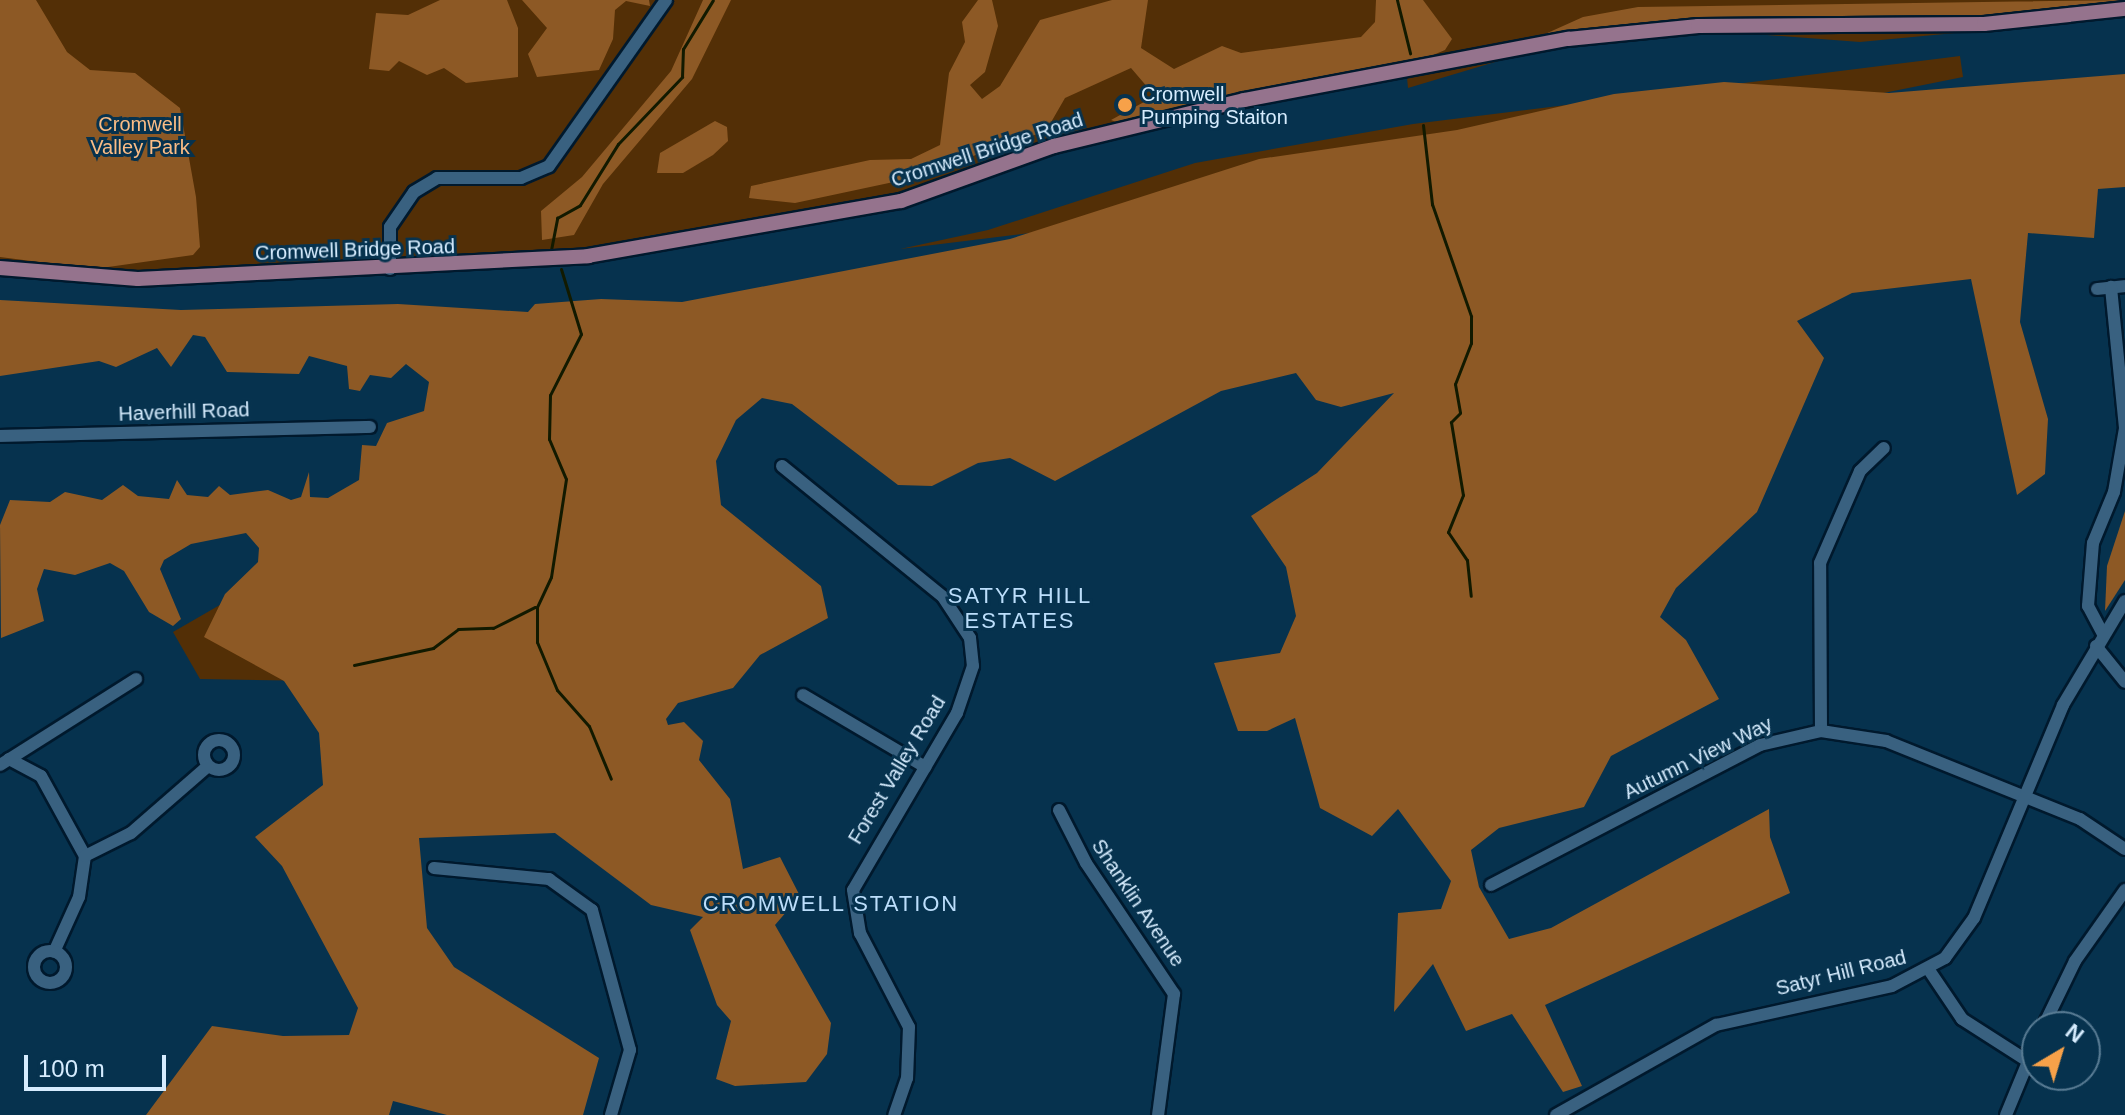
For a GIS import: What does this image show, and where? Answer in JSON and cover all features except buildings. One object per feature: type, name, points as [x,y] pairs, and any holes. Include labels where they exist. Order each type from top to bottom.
[{"type":"main road","name":"Cromwell Bridge Road","points":[[0,268],[108,279],[390,269],[588,256],[886,204],[1054,146],[1229,103],[1606,34],[1984,24],[2125,9]]},
{"type":"street","points":[[390,269],[390,227],[414,192],[437,178],[521,178],[549,166],[666,0]]},
{"type":"street","points":[[2097,289],[2125,286]]},
{"type":"street","points":[[2111,287],[2125,428],[2114,492],[2093,543],[2089,614],[2100,640],[2125,682]]},
{"type":"street","name":"Haverhill Road","points":[[0,436],[370,427]]},
{"type":"street","points":[[1821,731],[1820,563],[1860,471],[1884,448]]},
{"type":"street","name":"Forest Valley Road","points":[[782,466],[943,597],[965,624],[969,684],[853,890],[860,933],[909,1027],[907,1078],[894,1115]]},
{"type":"street","name":"Satyr Hill Road","points":[[1556,1115],[1584,1110],[1716,1025],[1892,986],[1929,970],[1970,926],[2023,797],[2100,640],[2125,601]]},
{"type":"street","points":[[4,762],[136,679]]},
{"type":"street","points":[[803,695],[925,767]]},
{"type":"street","name":"Autumn View Way","points":[[1491,885],[1760,745],[1821,731],[1886,741],[2097,828],[2125,849]]},
{"type":"street","points":[[4,762],[41,776],[85,856],[79,897],[54,952]]},
{"type":"street","points":[[85,856],[131,833],[208,766]]},
{"type":"street","name":"Shanklin Avenue","points":[[1059,810],[1086,863],[1174,994],[1158,1115]]},
{"type":"street","points":[[434,868],[549,879],[592,910],[630,1050],[611,1115]]},
{"type":"street","points":[[2051,1011],[2082,951],[2125,890]]},
{"type":"street","points":[[1929,970],[1962,1019],[2021,1057]]},
{"type":"street","points":[[2006,1115],[2021,1074]]},
{"type":"green space","name":"Cromwell Valley Park","points":[[0,0],[2125,0],[2125,17],[1860,42],[1714,31],[1575,38],[1408,88],[1406,67],[1263,91],[913,193],[569,253],[106,274],[0,261]]},
{"type":"green space","points":[[0,0],[36,0],[67,52],[90,70],[135,73],[180,108],[196,197],[200,247],[193,255],[94,269],[0,257]]},
{"type":"green space","points":[[440,0],[507,0],[518,28],[518,77],[466,83],[444,68],[427,75],[399,61],[389,71],[369,69],[376,13],[408,15]]},
{"type":"green space","points":[[522,0],[649,0],[650,6],[626,1],[615,10],[613,39],[599,70],[537,77],[528,54],[547,28]]},
{"type":"green space","points":[[703,0],[731,0],[692,79],[603,184],[574,235],[542,240],[541,211],[582,177],[671,71]]},
{"type":"green space","points":[[978,0],[992,0],[998,26],[985,72],[970,85],[982,99],[1000,86],[1040,20],[1112,0],[1148,0],[1141,48],[1174,69],[1222,46],[1241,53],[1361,37],[1375,22],[1376,0],[1423,0],[1452,39],[1445,50],[1412,64],[1119,123],[1111,120],[1155,96],[1131,68],[1065,98],[1046,131],[903,180],[795,203],[749,198],[751,186],[870,160],[911,159],[940,145],[949,73],[965,42],[962,22]]},
{"type":"green space","points":[[2125,0],[1986,17],[1665,22],[1523,44],[1583,17],[1638,7]]},
{"type":"green space","points":[[1960,56],[1963,77],[1437,183],[900,249],[988,230],[1195,163],[1413,124]]},
{"type":"green space","points":[[2125,74],[2125,187],[2098,189],[2094,238],[2028,233],[2020,322],[2048,419],[2045,474],[2017,495],[1971,279],[1852,293],[1797,321],[1824,358],[1757,512],[1676,588],[1660,617],[1686,640],[1719,699],[1611,756],[1584,807],[1499,828],[1471,850],[1479,887],[1509,939],[1551,928],[1769,809],[1770,837],[1790,893],[1545,1005],[1582,1086],[1563,1092],[1512,1014],[1466,1031],[1433,964],[1394,1012],[1398,913],[1441,909],[1451,881],[1398,809],[1372,836],[1320,808],[1295,718],[1267,731],[1238,731],[1214,663],[1280,653],[1296,616],[1286,567],[1251,516],[1317,473],[1394,393],[1341,407],[1316,400],[1296,373],[1221,391],[1055,481],[1010,458],[978,463],[932,486],[898,485],[792,404],[762,398],[736,420],[716,461],[721,505],[821,586],[828,618],[760,655],[733,688],[678,703],[666,719],[668,725],[684,722],[703,741],[699,760],[730,799],[743,869],[780,857],[800,896],[775,925],[831,1023],[827,1054],[806,1082],[735,1086],[716,1079],[731,1021],[717,1005],[690,930],[703,917],[651,905],[555,833],[419,838],[427,928],[454,967],[599,1058],[583,1115],[447,1115],[393,1101],[389,1115],[146,1115],[212,1026],[283,1036],[349,1035],[358,1008],[282,866],[255,837],[323,785],[319,733],[284,681],[204,637],[225,594],[258,562],[259,548],[246,533],[191,544],[164,560],[160,569],[181,619],[173,626],[149,612],[124,571],[110,563],[75,575],[44,569],[37,589],[44,621],[1,638],[0,525],[10,500],[50,502],[65,492],[102,500],[123,485],[138,496],[169,499],[177,480],[187,495],[208,497],[219,486],[230,495],[268,490],[291,500],[301,497],[309,472],[310,497],[328,498],[359,480],[362,445],[376,446],[387,423],[424,411],[429,382],[406,364],[391,378],[370,375],[360,391],[349,389],[347,366],[309,356],[299,374],[227,372],[205,337],[193,335],[171,367],[157,348],[116,367],[99,361],[0,376],[0,300],[181,310],[398,304],[528,312],[535,304],[601,299],[682,302],[1010,239],[1259,159],[1457,130],[1614,94],[1724,82],[1889,93]]},
{"type":"green space","points":[[715,121],[727,127],[728,141],[713,155],[683,173],[657,173],[660,153]]},
{"type":"green space","points":[[2125,511],[2125,580],[2105,611],[2107,566]]},
{"type":"green space","points":[[251,587],[321,681],[200,679],[173,632]]},
{"type":"waterway","points":[[551,250],[557,218],[580,205],[618,144],[682,77],[683,49],[713,0]]},
{"type":"waterway","points":[[1397,0],[1410,53]]},
{"type":"waterway","points":[[1423,125],[1432,204],[1471,316],[1471,343],[1455,384],[1460,413],[1451,422],[1463,495],[1448,532],[1467,560],[1471,596]]},
{"type":"waterway","points":[[561,269],[581,334],[550,395],[549,439],[566,479],[551,577],[537,607],[537,642],[557,690],[589,726],[611,779]]},
{"type":"waterway","points":[[354,665],[433,648],[458,629],[493,628],[535,607]]},
{"type":"place","name":"Cromwell Pumping Staiton","points":[[1125,105]]},
{"type":"district","name":"SATYR HILL ESTATES","points":[[1020,608]]},
{"type":"district","name":"CROMWELL STATION","points":[[831,904]]}]
